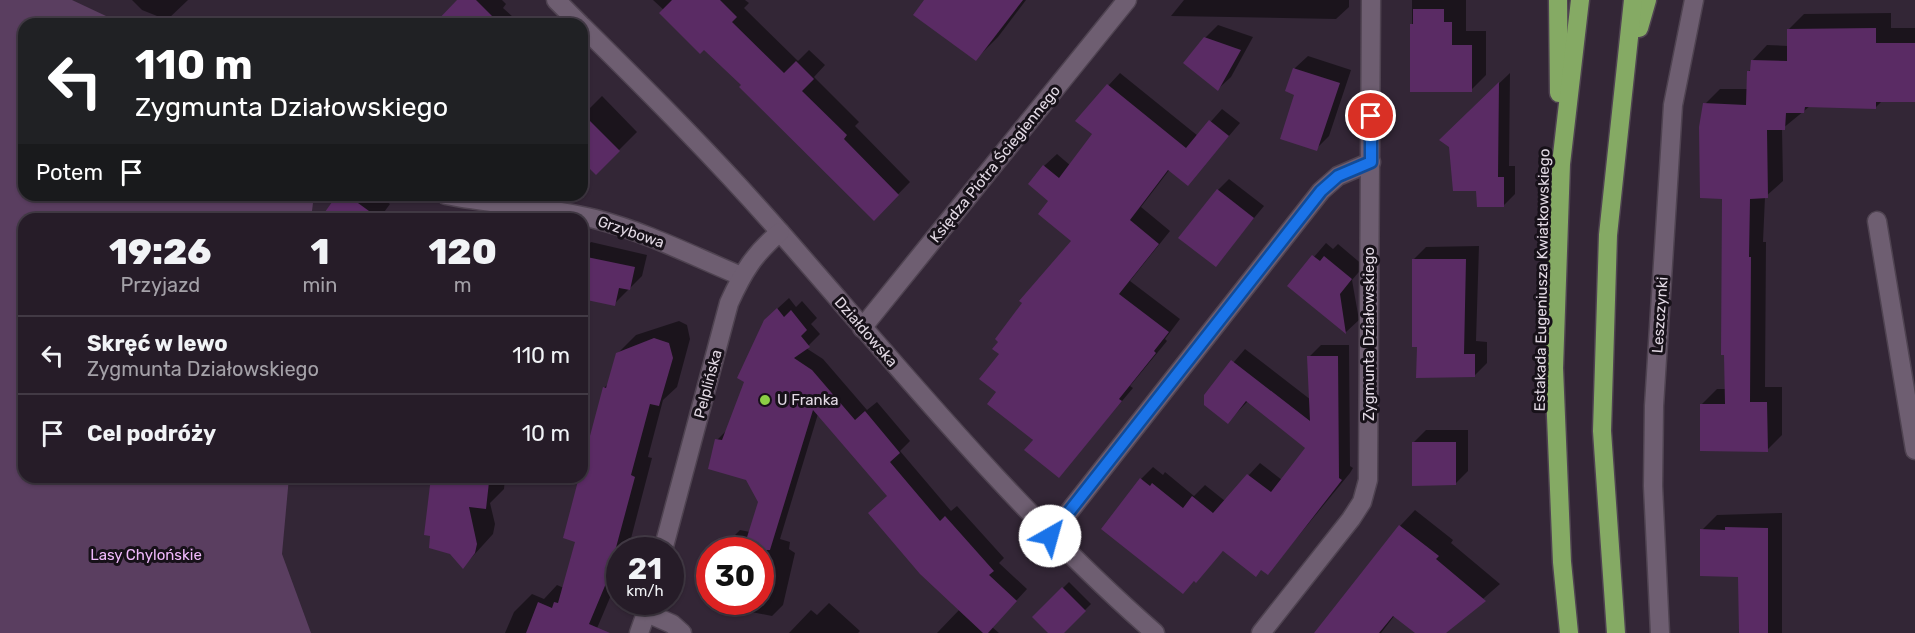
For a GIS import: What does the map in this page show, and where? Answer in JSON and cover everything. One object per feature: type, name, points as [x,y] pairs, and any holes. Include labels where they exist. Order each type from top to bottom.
[{"type":"highway","points":[[1558,0],[1561,164]]},
{"type":"highway","name":"Estakada Eugeniusza Kwiatkowskiego","points":[[1569,633],[1562,562],[1554,368],[1561,164],[1580,0]]},
{"type":"highway","points":[[1616,633],[1602,431],[1608,235],[1633,0]]},
{"type":"highway","points":[[1626,73],[1647,0]]},
{"type":"street","name":"Działdowska","points":[[556,0],[574,18]]},
{"type":"street","name":"Księdza Piotra Ściegiennego","points":[[862,328],[1127,0]]},
{"type":"street","name":"Zygmunta Działowskiego","points":[[1262,633],[1351,519],[1362,502],[1368,480],[1371,0]]},
{"type":"street","name":"Leszczynki","points":[[1660,633],[1653,486],[1654,406],[1673,105],[1694,0]]},
{"type":"street","name":"Działdowska","points":[[588,32],[653,93],[780,232],[862,328],[1050,536],[1096,581],[1155,633]]},
{"type":"street","points":[[1050,536],[1321,191],[1338,176],[1371,162]]},
{"type":"street","name":"Grzybowa","points":[[474,201],[565,213]]},
{"type":"street","name":"Grzybowa","points":[[588,217],[646,235],[741,276]]},
{"type":"street","points":[[1877,221],[1915,450]]},
{"type":"street","name":"Pelplińska","points":[[666,537],[729,303],[741,276],[757,252],[780,232]]},
{"type":"street","points":[[639,633],[645,615]]},
{"type":"street","points":[[659,615],[682,633]]},
{"type":"green space","name":"Lasy Chylońskie","points":[[0,0],[72,0],[110,18],[18,18],[18,201],[313,201],[312,213],[18,213],[18,483],[288,483],[282,554],[311,633],[0,633]]},
{"type":"building","points":[[457,0],[476,0],[494,18],[440,18]]},
{"type":"building","points":[[672,0],[720,0],[737,17],[732,22],[784,73],[796,61],[814,79],[802,91],[847,135],[844,139],[899,195],[874,221],[739,87],[741,85],[704,50],[700,54],[659,13]]},
{"type":"building","points":[[924,0],[1023,0],[976,61],[913,15]]},
{"type":"building","points":[[1413,9],[1444,9],[1444,22],[1452,22],[1452,45],[1472,45],[1472,92],[1410,92],[1410,24],[1413,24]]},
{"type":"building","points":[[1876,28],[1876,43],[1915,43],[1915,102],[1876,102],[1876,109],[1805,107],[1804,113],[1786,113],[1785,130],[1767,130],[1768,198],[1750,199],[1749,257],[1751,257],[1750,402],[1767,402],[1768,452],[1700,451],[1700,404],[1725,404],[1724,355],[1721,355],[1722,199],[1700,198],[1699,127],[1703,103],[1746,105],[1747,71],[1750,71],[1751,60],[1787,61],[1787,29]]},
{"type":"building","points":[[1204,37],[1241,50],[1218,91],[1183,63]]},
{"type":"building","points":[[1293,68],[1340,83],[1317,151],[1280,139],[1294,95],[1285,91]]},
{"type":"building","points":[[1499,82],[1498,177],[1504,177],[1504,207],[1477,207],[1476,191],[1453,191],[1449,147],[1439,140]]},
{"type":"building","points":[[1107,84],[1186,148],[1209,120],[1229,136],[1188,186],[1168,170],[1130,220],[1159,244],[1119,294],[1169,332],[1154,351],[1156,353],[1119,399],[1122,401],[1059,478],[1024,450],[1033,440],[987,404],[996,392],[979,379],[999,354],[992,349],[998,342],[995,339],[1022,303],[1019,301],[1071,241],[1038,214],[1048,201],[1028,184],[1043,165],[1059,178],[1092,134],[1075,121]]},
{"type":"building","points":[[588,119],[620,151],[596,175],[588,167]]},
{"type":"building","points":[[1217,189],[1254,218],[1216,267],[1178,238]]},
{"type":"building","points":[[333,201],[355,201],[372,213],[324,213]]},
{"type":"building","points":[[1312,255],[1320,261],[1324,256],[1352,279],[1340,294],[1346,334],[1287,286]]},
{"type":"building","points":[[588,257],[635,267],[630,290],[619,288],[615,306],[588,300]]},
{"type":"building","points":[[1412,259],[1466,259],[1464,354],[1475,354],[1475,377],[1416,378],[1417,347],[1412,347]]},
{"type":"building","points":[[777,308],[784,317],[791,310],[807,330],[801,336],[810,347],[794,358],[812,370],[855,420],[865,411],[900,453],[890,462],[940,521],[945,516],[994,571],[989,575],[1017,601],[988,633],[983,633],[920,574],[868,513],[887,496],[813,410],[774,537],[747,537],[758,502],[746,480],[708,469],[715,439],[722,440],[744,382],[737,378],[764,320]]},
{"type":"building","points":[[654,338],[669,343],[673,358],[659,406],[650,404],[631,475],[635,477],[619,537],[606,537],[606,583],[589,624],[610,633],[526,633],[538,602],[552,608],[554,602],[558,603],[575,542],[563,538],[577,483],[588,483],[588,443],[603,387],[606,388],[616,353]]},
{"type":"building","points":[[1307,356],[1338,356],[1339,478],[1342,480],[1268,575],[1261,570],[1256,577],[1223,551],[1196,583],[1194,581],[1183,594],[1101,529],[1140,478],[1150,486],[1152,483],[1183,508],[1192,496],[1213,513],[1247,474],[1271,492],[1305,448],[1246,401],[1228,424],[1204,405],[1204,395],[1231,360],[1310,421]]},
{"type":"building","points":[[1412,442],[1456,442],[1456,485],[1412,486]]},
{"type":"building","points":[[430,483],[489,483],[486,509],[469,507],[477,544],[475,553],[463,569],[450,554],[429,548],[430,536],[424,535]]},
{"type":"building","points":[[1399,525],[1439,556],[1436,559],[1486,601],[1446,633],[1415,633],[1393,616],[1379,633],[1314,633]]},
{"type":"building","points":[[1725,527],[1768,528],[1768,633],[1739,633],[1738,577],[1700,576],[1700,529],[1725,530]]},
{"type":"building","points":[[1062,587],[1086,611],[1064,633],[1048,633],[1032,617]]},
{"type":"place","name":"U Franka","points":[[765,400]]},
{"type":"route","points":[[1050,536],[1321,191],[1338,176],[1371,162],[1371,116]]}]
